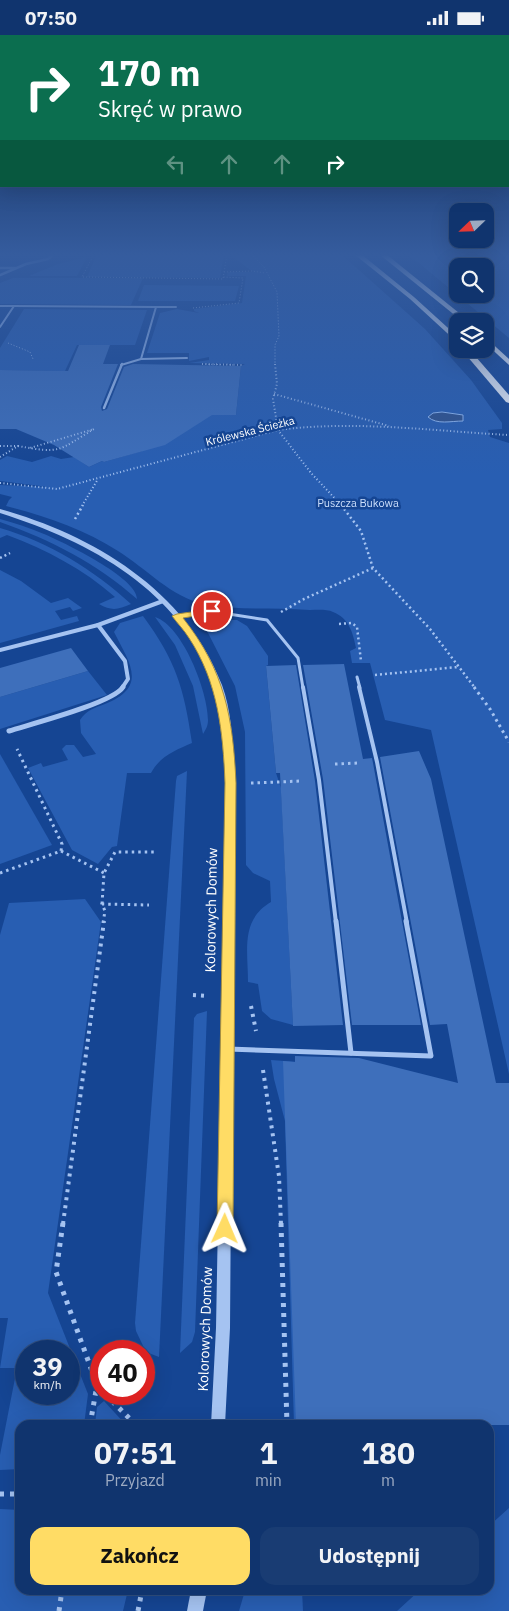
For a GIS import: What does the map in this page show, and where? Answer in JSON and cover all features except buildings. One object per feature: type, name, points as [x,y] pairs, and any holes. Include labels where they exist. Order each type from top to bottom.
[{"type":"highway","points":[[494,348],[509,363]]},
{"type":"highway","points":[[473,358],[509,400]]},
{"type":"street","name":"Kolorowych Domów","points":[[0,511],[52,529],[103,553],[146,584],[194,637],[206,658],[218,686],[226,720],[230,783],[224,1328],[218,1420]]},
{"type":"street","points":[[0,650],[98,625],[163,601]]},
{"type":"street","points":[[9,731],[100,702],[120,692],[128,679],[124,661],[98,625]]},
{"type":"street","points":[[195,1611],[198,1595]]},
{"type":"lane","points":[[141,359],[150,328]]},
{"type":"lane","points":[[104,408],[122,363],[141,359],[187,358]]},
{"type":"lane","points":[[177,616],[201,611],[222,611],[267,620],[290,647],[299,663],[319,780],[351,1053]]},
{"type":"lane","points":[[228,1049],[431,1056],[377,762],[358,677]]},
{"type":"path","points":[[277,328],[279,336],[275,345],[274,356],[277,384],[273,399],[278,430],[311,473],[335,498],[361,531],[373,568],[430,629],[490,709],[509,742]]},
{"type":"path","points":[[2,341],[15,344],[30,352],[33,359]]},
{"type":"path","points":[[274,394],[396,427]]},
{"type":"path","name":"Królewska Ścieżka","points":[[0,483],[57,489],[278,430],[306,425],[396,427],[509,435]]},
{"type":"path","points":[[0,446],[18,446],[30,448],[58,451],[94,429],[92,428],[30,448]]},
{"type":"path","points":[[0,457],[18,446]]},
{"type":"path","points":[[71,525],[98,479]]},
{"type":"path","points":[[0,558],[10,553]]},
{"type":"path","points":[[267,620],[304,599],[373,568]]},
{"type":"path","points":[[339,624],[352,623],[357,627],[361,651],[358,677],[459,667]]},
{"type":"path","points":[[9,731],[62,844],[61,851]]},
{"type":"path","points":[[0,873],[61,851],[104,873]]},
{"type":"path","points":[[90,1368],[56,1272],[105,911],[102,904],[104,873],[115,852],[155,852]]},
{"type":"path","points":[[102,904],[149,905]]},
{"type":"path","points":[[193,995],[249,997],[279,1175],[287,1420]]},
{"type":"path","points":[[91,1420],[93,1405]]},
{"type":"path","points":[[116,1405],[131,1420]]},
{"type":"path","points":[[0,1494],[15,1494]]},
{"type":"path","points":[[59,1611],[61,1595]]},
{"type":"path","points":[[138,1611],[141,1595]]},
{"type":"green space","points":[[13,328],[141,328],[135,345],[77,345],[65,371],[0,370],[0,348]]},
{"type":"green space","name":"Puszcza Bukowa","points":[[155,328],[423,328],[471,380],[502,423],[502,429],[488,430],[490,437],[509,443],[509,1074],[431,730],[385,720],[370,663],[352,663],[350,651],[356,648],[347,622],[328,610],[217,606],[192,600],[170,589],[129,558],[105,543],[64,524],[6,506],[12,497],[0,494],[0,485],[48,487],[0,481],[0,460],[7,456],[32,462],[51,456],[61,459],[74,457],[89,467],[102,461],[142,451],[208,415],[236,415],[241,366],[245,364],[189,363],[209,360],[209,357],[189,361],[189,353],[147,353]]},
{"type":"green space","points":[[496,328],[509,328],[509,338]]},
{"type":"green space","points":[[0,519],[44,534],[98,562],[126,581],[134,591],[137,599],[105,574],[72,554],[0,522]]},
{"type":"green space","points":[[0,528],[53,549],[102,580],[131,604],[115,609],[99,604],[115,597],[77,569],[50,554],[7,535],[0,538]]},
{"type":"green space","points":[[0,570],[21,581],[51,603],[68,598],[82,608],[73,611],[70,607],[55,611],[61,620],[77,616],[79,621],[0,643]]},
{"type":"green space","points":[[143,616],[171,661],[177,676],[186,706],[192,743],[164,758],[151,773],[127,773],[117,846],[112,847],[98,864],[72,850],[28,768],[41,763],[43,767],[68,760],[62,749],[66,745],[74,745],[83,757],[96,754],[81,733],[80,720],[94,708],[119,697],[127,690],[131,682],[132,673],[114,632],[120,623]]},
{"type":"green space","points":[[155,617],[165,623],[175,633],[184,646],[199,677],[204,693],[208,720],[203,734],[193,686],[175,645]]},
{"type":"green space","points":[[221,620],[237,620],[247,626],[268,656],[268,665],[266,666],[276,773],[281,788],[293,1025],[271,1019],[262,1011],[258,984],[248,982],[247,948],[250,927],[261,909],[271,902],[270,881],[253,873],[246,865],[245,732],[235,686],[206,629],[213,623]]},
{"type":"green space","points":[[88,671],[107,695],[0,729],[0,697]]},
{"type":"green space","points":[[0,754],[52,845],[0,864]]},
{"type":"green space","points":[[187,771],[159,1357],[155,1355],[155,1340],[140,1340],[135,1323],[177,776]]},
{"type":"green space","points":[[85,899],[101,922],[48,1293],[67,1340],[15,1340],[15,1368],[0,1368],[8,1318],[0,1318],[0,935],[9,903]]},
{"type":"green space","points":[[207,1011],[195,1332],[192,1342],[180,1353],[194,1018],[197,1014]]},
{"type":"green space","points":[[271,1060],[404,1070],[303,1420],[294,1420],[285,1121]]},
{"type":"green space","points":[[80,1374],[88,1394],[85,1420],[15,1420],[15,1469],[0,1470],[0,1455],[15,1378],[15,1405],[80,1405]]},
{"type":"green space","points":[[99,1405],[108,1405],[121,1420],[96,1420],[97,1407]]},
{"type":"green space","points":[[509,1508],[509,1611],[397,1611],[415,1595],[494,1595],[494,1522]]},
{"type":"green space","points":[[0,1509],[15,1510],[15,1595],[127,1595],[123,1611],[0,1611]]},
{"type":"green space","points":[[244,1595],[302,1595],[303,1611],[239,1611]]},
{"type":"shaded area","points":[[442,412],[463,415],[463,421],[440,422],[428,417],[433,413]]},
{"type":"route","points":[[212,611],[201,611],[177,616],[194,637],[206,658],[218,686],[226,720],[229,750],[225,1229]]}]
